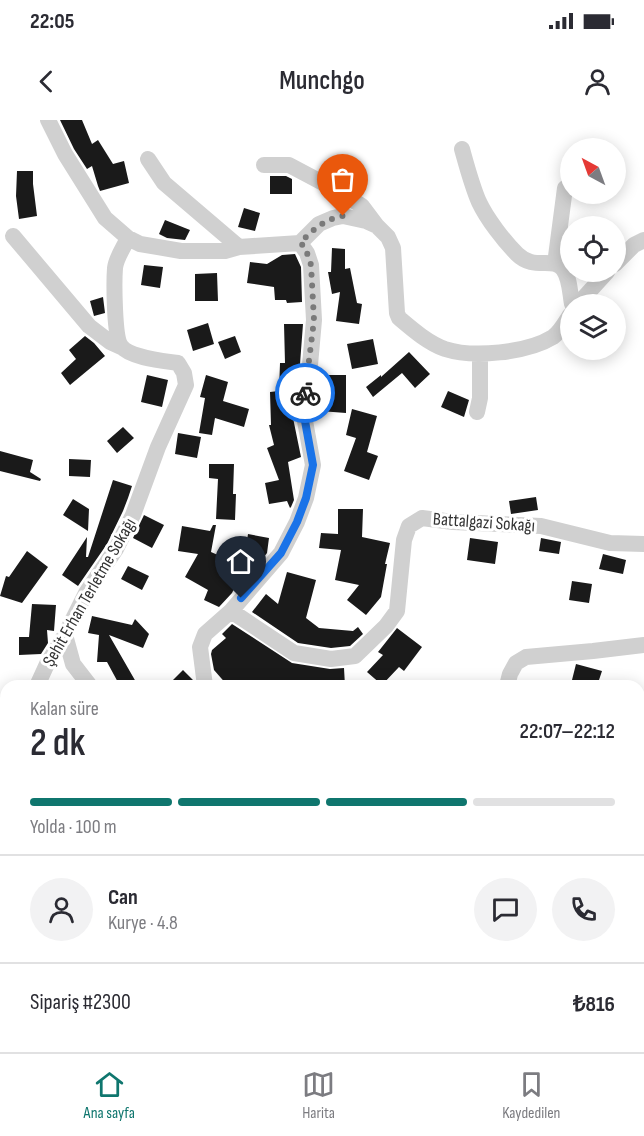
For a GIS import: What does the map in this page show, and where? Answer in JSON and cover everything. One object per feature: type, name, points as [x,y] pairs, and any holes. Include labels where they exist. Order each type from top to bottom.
[{"type":"street","points":[[48,120],[65,154],[105,218],[128,238],[140,244],[181,251],[225,251],[239,247],[300,243],[319,224],[343,216],[377,226]]},
{"type":"street","points":[[462,149],[479,201],[492,221],[524,261],[535,264],[555,264],[564,271],[571,294]]},
{"type":"street","points":[[148,159],[164,183],[239,247]]},
{"type":"street","points":[[264,165],[289,165],[362,206],[388,237],[393,248],[399,318],[443,349],[480,355],[514,350],[537,344],[560,330]]},
{"type":"street","points":[[555,264],[563,204]]},
{"type":"street","points":[[13,236],[89,326],[110,342],[121,347]]},
{"type":"street","points":[[121,347],[117,334],[115,266],[128,238]]},
{"type":"street","points":[[626,253],[634,245],[644,240]]},
{"type":"street","points":[[204,680],[200,647],[205,633],[231,610],[281,553],[297,522],[309,487],[313,465],[303,410],[314,320],[311,265],[305,247],[300,243]]},
{"type":"street","points":[[587,294],[598,282]]},
{"type":"street","name":"Şehit Erhan Terletme Sokağı","points":[[40,680],[86,593],[116,549],[133,515],[158,447],[186,386],[184,373],[178,363],[160,361],[132,353],[121,347]]},
{"type":"street","points":[[477,412],[480,398],[480,355]]},
{"type":"street","name":"Battalgazi Sokağı","points":[[231,610],[294,653],[331,659],[355,656],[386,626],[397,611],[404,540],[409,526],[422,518],[453,522],[541,526],[610,543],[644,544]]},
{"type":"street","points":[[65,635],[73,664],[85,680]]},
{"type":"street","points":[[508,680],[516,663],[526,657],[644,645]]},
{"type":"building","points":[[60,120],[82,120],[92,144],[98,140],[113,164],[124,161],[129,183],[100,191],[92,166],[87,169]]},
{"type":"building","points":[[17,171],[33,171],[37,216],[19,219],[16,196]]},
{"type":"building","points":[[270,176],[286,176],[292,179],[292,194],[270,194]]},
{"type":"building","points":[[244,208],[260,213],[255,231],[238,227]]},
{"type":"building","points":[[165,220],[190,230],[185,240],[167,238],[159,234]]},
{"type":"building","points":[[332,248],[345,249],[345,269],[350,268],[357,303],[362,304],[359,324],[336,321],[340,292],[332,294],[328,272],[331,272]]},
{"type":"building","points":[[295,254],[301,267],[302,302],[287,303],[286,300],[275,300],[274,287],[247,283],[250,262],[267,264],[282,255]]},
{"type":"building","points":[[144,265],[163,267],[160,288],[141,285]]},
{"type":"building","points":[[217,273],[218,301],[195,301],[195,274]]},
{"type":"building","points":[[103,297],[105,313],[94,316],[90,301]]},
{"type":"building","points":[[208,323],[214,344],[193,351],[187,330]]},
{"type":"building","points":[[284,324],[303,324],[300,364],[297,381],[295,381],[292,413],[301,457],[288,462],[294,500],[290,508],[287,501],[269,504],[265,483],[279,480],[267,448],[274,445],[269,425],[271,425],[270,392],[279,391],[280,363],[285,363]]},
{"type":"building","points":[[85,336],[105,356],[70,385],[61,373],[76,359],[69,350]]},
{"type":"building","points":[[235,336],[241,352],[225,359],[218,342]]},
{"type":"building","points":[[373,339],[378,364],[352,369],[347,344]]},
{"type":"building","points":[[409,352],[430,374],[415,388],[402,373],[373,397],[366,387]]},
{"type":"building","points":[[147,375],[168,380],[162,407],[141,402]]},
{"type":"building","points":[[206,375],[228,382],[223,401],[249,409],[244,427],[215,418],[212,435],[199,433],[205,398],[200,397]]},
{"type":"building","points":[[319,375],[346,375],[346,413],[320,411]]},
{"type":"building","points":[[448,391],[469,400],[464,417],[441,407]]},
{"type":"building","points":[[352,409],[377,416],[367,452],[378,456],[369,480],[344,471],[356,438],[346,435]]},
{"type":"building","points":[[123,427],[134,438],[117,453],[107,441]]},
{"type":"building","points":[[178,433],[201,437],[197,458],[175,454]]},
{"type":"building","points":[[0,451],[33,460],[30,472],[41,479],[40,481],[0,471]]},
{"type":"building","points":[[69,459],[91,460],[90,477],[69,476]]},
{"type":"building","points":[[209,464],[234,464],[235,520],[216,519],[218,479],[209,478]]},
{"type":"building","points":[[113,480],[132,486],[107,544],[78,586],[62,575],[87,537],[86,557],[88,557]]},
{"type":"building","points":[[536,497],[538,510],[511,514],[509,501]]},
{"type":"building","points":[[73,499],[89,509],[88,531],[63,515]]},
{"type":"building","points":[[338,509],[363,509],[362,537],[390,543],[381,597],[366,615],[347,600],[359,585],[335,580],[341,550],[319,548],[321,533],[338,534]]},
{"type":"building","points":[[144,515],[164,525],[152,548],[133,538]]},
{"type":"building","points":[[213,525],[216,525],[211,552],[245,567],[232,593],[219,607],[204,600],[208,590],[185,577],[198,554],[178,551],[182,526],[210,531]]},
{"type":"building","points":[[248,534],[269,538],[267,553],[260,562],[244,559]]},
{"type":"building","points":[[470,538],[498,542],[495,564],[467,560]]},
{"type":"building","points":[[541,538],[561,542],[559,554],[539,551]]},
{"type":"building","points":[[27,551],[48,567],[22,603],[0,596],[6,576],[9,577]]},
{"type":"building","points":[[603,554],[626,560],[623,574],[599,569]]},
{"type":"building","points":[[128,566],[149,576],[142,590],[121,579]]},
{"type":"building","points":[[287,572],[316,580],[306,618],[319,628],[353,631],[358,627],[363,634],[350,646],[331,648],[298,643],[252,612],[266,594],[278,604]]},
{"type":"building","points":[[572,581],[592,584],[589,603],[569,600]]},
{"type":"building","points":[[32,604],[56,605],[54,631],[47,630],[48,643],[41,654],[19,655],[19,637],[29,637]]},
{"type":"building","points":[[92,616],[132,625],[135,619],[149,634],[143,648],[109,635],[135,680],[117,680],[107,662],[97,662],[99,635],[88,633]]},
{"type":"building","points":[[232,624],[292,663],[330,669],[344,668],[345,680],[223,680],[214,670],[211,654],[212,650],[226,638],[222,634]]},
{"type":"building","points":[[397,628],[422,647],[404,671],[399,667],[387,680],[376,680],[367,672],[383,655],[378,652]]},
{"type":"building","points":[[576,664],[602,671],[599,680],[572,680]]},
{"type":"building","points":[[183,670],[193,680],[173,680]]},
{"type":"way so far","points":[[305,393],[314,320],[311,265],[305,247],[300,243],[319,224],[343,216]]},
{"type":"route","points":[[241,598],[281,553],[306,498],[313,465],[303,410],[305,393]]}]
